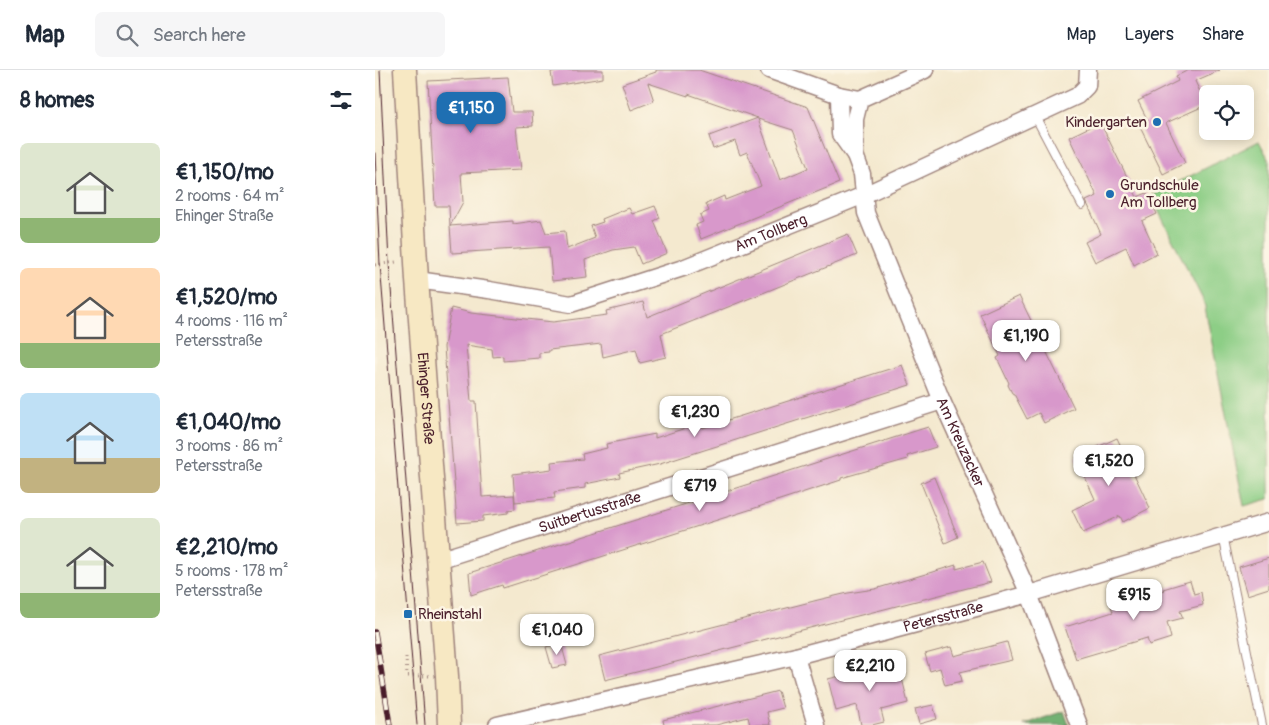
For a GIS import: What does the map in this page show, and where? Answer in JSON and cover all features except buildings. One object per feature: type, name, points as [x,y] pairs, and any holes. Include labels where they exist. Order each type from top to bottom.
[{"type":"street","name":"Ehinger Straße","points":[[405,70],[417,280],[447,676],[449,725]]},
{"type":"street","points":[[769,70],[839,95],[861,99],[925,70]]},
{"type":"street","name":"Am Tollberg","points":[[417,280],[571,304],[683,268],[864,195],[1077,96],[1087,86],[1088,70]]},
{"type":"street","name":"Am Kreuzacker","points":[[839,95],[840,134],[855,155],[862,174],[866,213],[942,401],[1029,594],[1079,725]]},
{"type":"street","name":"Am Kreuzacker","points":[[855,155],[855,119],[861,99]]},
{"type":"street","name":"Suitbertusstraße","points":[[438,560],[942,401]]},
{"type":"street","name":"Petersstraße","points":[[497,725],[797,656],[1029,594],[1269,522]]},
{"type":"street","points":[[797,656],[815,725]]},
{"type":"lane","points":[[1035,116],[1082,205]]},
{"type":"lane","points":[[1223,535],[1262,725]]},
{"type":"path","points":[[375,265],[396,262]]},
{"type":"path","points":[[406,657],[407,676],[447,676]]},
{"type":"green space","points":[[1259,141],[1269,160],[1269,499],[1244,506],[1204,302],[1151,196]]},
{"type":"green space","points":[[1064,711],[1069,725],[1023,725]]},
{"type":"tram line","points":[[380,70],[389,263],[425,725]]},
{"type":"tram line","points":[[375,153],[380,264],[417,725]]},
{"type":"railway","points":[[375,632],[390,725]]},
{"type":"place","name":"Kindergarten","points":[[1157,122]]},
{"type":"place","name":"Grundschule Am Tollberg","points":[[1110,194]]},
{"type":"place","name":"Rheinstahl","points":[[408,614]]}]
